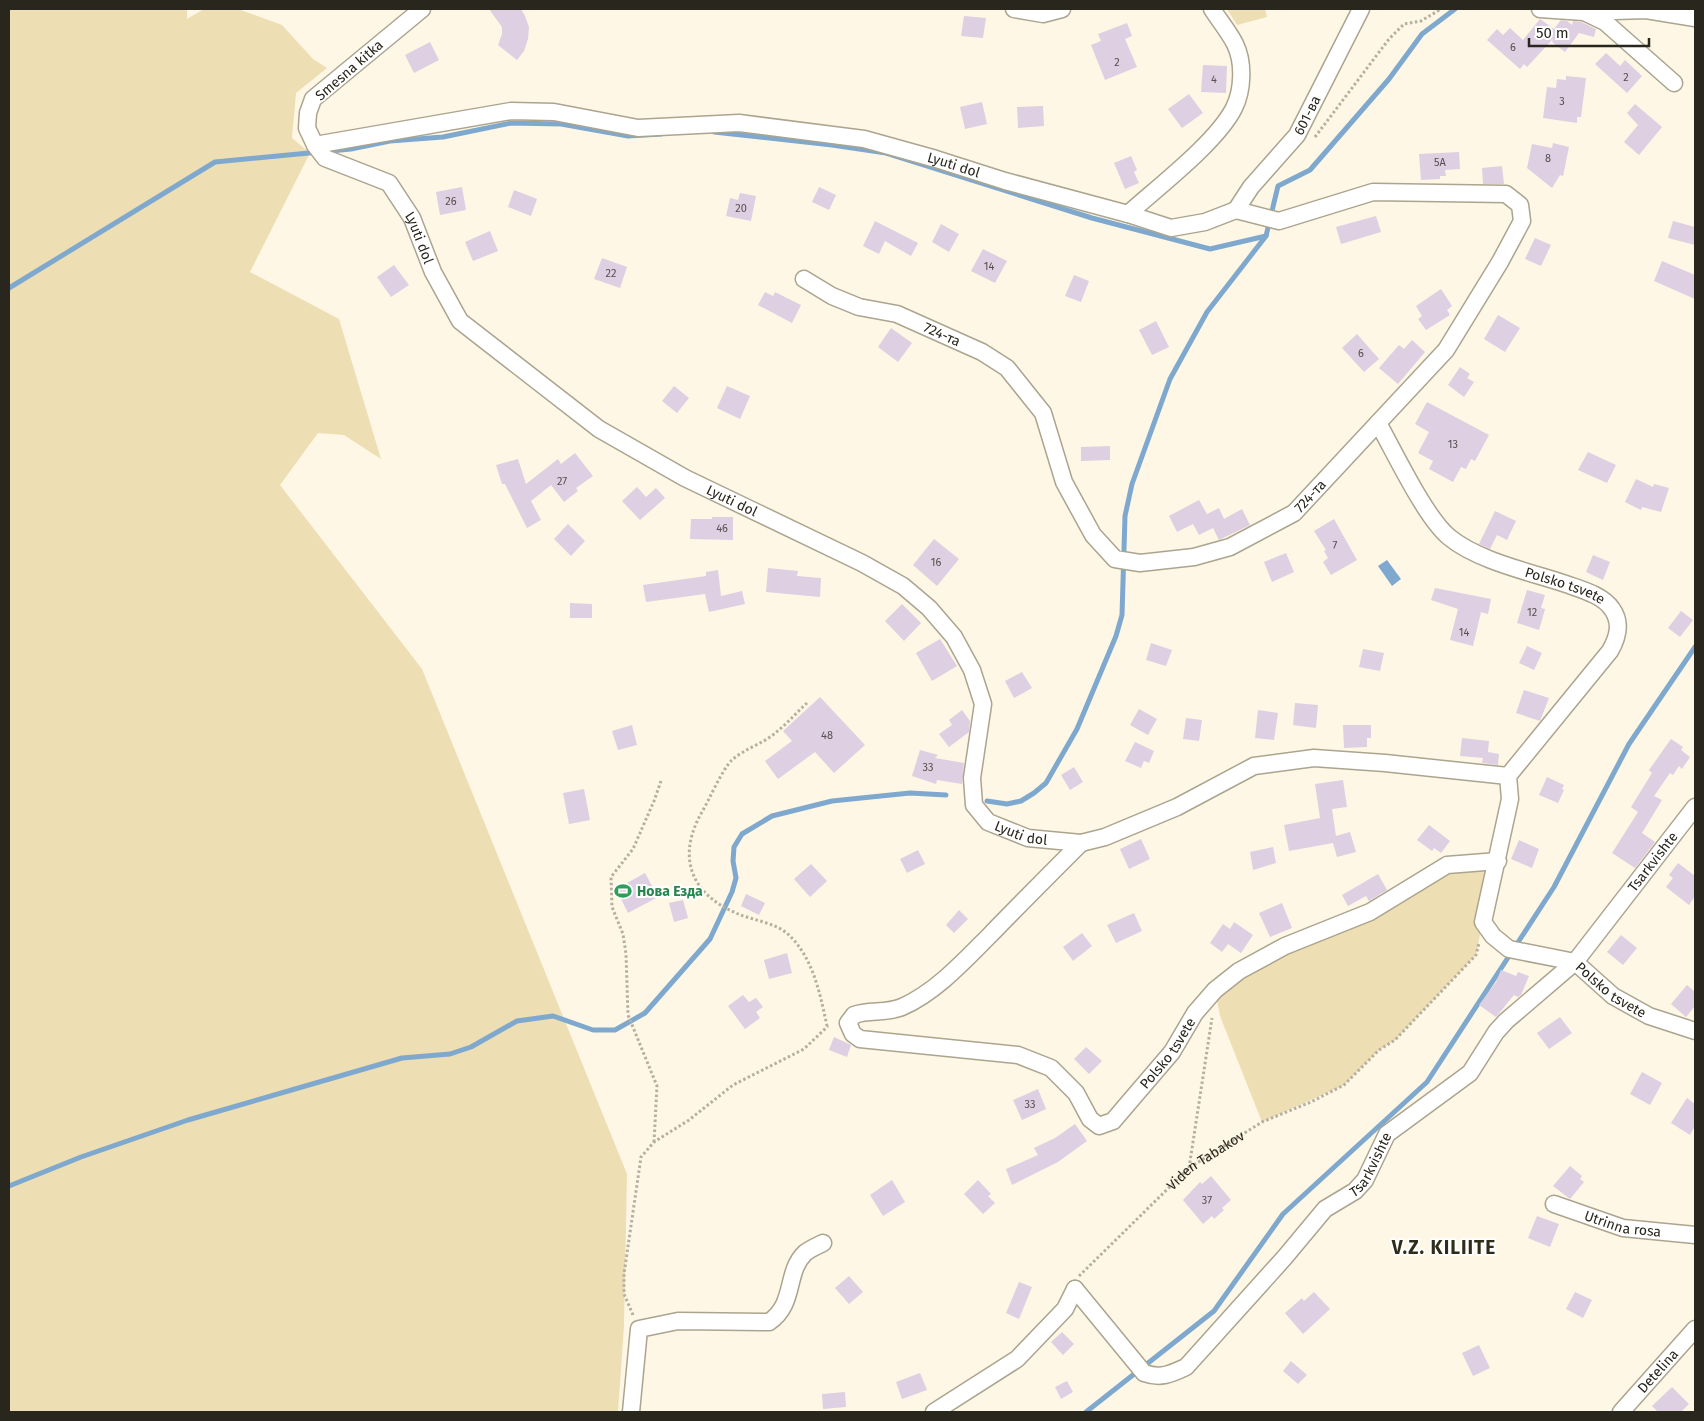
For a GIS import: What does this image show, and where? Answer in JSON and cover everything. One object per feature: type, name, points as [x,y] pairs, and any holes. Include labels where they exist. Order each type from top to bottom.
[{"type":"street","name":"Smesna kitka","points":[[315,145],[307,128],[308,113],[313,99],[422,9]]},
{"type":"street","points":[[1014,9],[1043,14],[1062,9]]},
{"type":"street","points":[[1128,214],[1212,138],[1234,108],[1240,86],[1241,64],[1235,44],[1212,9]]},
{"type":"street","name":"601-ва","points":[[1236,210],[1251,186],[1297,135],[1361,9]]},
{"type":"street","points":[[1540,9],[1584,12],[1646,10],[1695,18]]},
{"type":"street","points":[[1584,12],[1605,22],[1674,83]]},
{"type":"street","name":"Lyuti dol","points":[[1081,843],[1028,838],[988,822],[974,805],[972,778],[982,704],[972,670],[954,637],[929,608],[903,586],[862,563],[685,478],[598,429],[460,321],[433,272],[412,218],[389,183],[325,158],[315,145],[511,112],[554,112],[638,128],[739,123],[864,138],[1005,181],[1128,214],[1171,228],[1205,222],[1236,210]]},
{"type":"street","name":"724-та","points":[[804,280],[832,296],[859,307],[897,314],[982,352],[1007,368],[1044,413],[1064,482],[1093,535],[1115,559],[1133,562],[1194,557],[1230,547],[1294,513],[1446,350],[1500,262],[1522,221],[1520,205],[1506,194],[1373,192],[1279,221],[1257,217],[1236,210]]},
{"type":"street","name":"Polsko tsvete","points":[[1378,423],[1434,520],[1449,537],[1476,553],[1591,593],[1611,607],[1618,620],[1618,637],[1610,651],[1508,776]]},
{"type":"street","points":[[848,1023],[854,1015],[860,1013],[884,1012],[901,1007],[937,985],[1081,843],[1105,837],[1177,807],[1254,766],[1314,758],[1385,762],[1508,776],[1510,799],[1498,861],[1483,922]]},
{"type":"street","name":"Tsarkvishte","points":[[1075,1288],[1144,1373],[1155,1377],[1169,1375],[1186,1367],[1285,1258],[1325,1209],[1355,1191],[1365,1180],[1387,1134],[1470,1073],[1496,1032],[1506,1021],[1576,962],[1695,807]]},
{"type":"street","name":"Polsko tsvete","points":[[848,1023],[853,1034],[860,1039],[1018,1055],[1051,1068],[1076,1093],[1090,1119],[1099,1126],[1106,1125],[1113,1121],[1166,1058],[1195,1013],[1215,990],[1239,971],[1285,946],[1370,912],[1447,865],[1498,861]]},
{"type":"street","name":"Polsko tsvete","points":[[1483,922],[1493,936],[1509,948],[1576,962],[1613,996],[1648,1016],[1695,1031]]},
{"type":"street","name":"Utrinna rosa","points":[[1554,1204],[1623,1228],[1695,1235]]},
{"type":"street","points":[[631,1412],[639,1329],[678,1321],[769,1322],[779,1315],[785,1304],[799,1262],[806,1253],[823,1243]]},
{"type":"street","points":[[934,1412],[1017,1359],[1065,1309],[1075,1288]]},
{"type":"street","name":"Detelina","points":[[1621,1412],[1695,1330]]},
{"type":"path","points":[[1312,141],[1399,29],[1404,24],[1420,21],[1441,9]]},
{"type":"path","points":[[807,702],[774,734],[732,760],[696,821],[688,844],[688,861],[695,878],[706,894],[735,913],[775,926],[789,935],[803,950],[816,980],[827,1026]]},
{"type":"path","points":[[654,1142],[657,1086],[628,1015],[626,954],[623,934],[612,907],[611,877],[633,849],[654,801],[660,781]]},
{"type":"path","name":"Viden Tabakov","points":[[1075,1288],[1078,1277],[1189,1168],[1262,1122],[1344,1085],[1378,1050],[1395,1040],[1476,955],[1483,922]]},
{"type":"path","points":[[1189,1168],[1215,990]]},
{"type":"path","points":[[639,1329],[624,1294],[624,1274],[641,1157],[654,1142],[689,1120],[733,1085],[804,1049],[827,1026],[848,1023]]},
{"type":"shaded area","points":[[9,9],[187,9],[187,19],[204,9],[238,9],[282,25],[313,59],[327,68],[296,93],[292,138],[310,153],[250,272],[339,319],[381,459],[344,435],[318,433],[280,485],[422,669],[627,1174],[624,1326],[618,1412],[9,1412]]},
{"type":"shaded area","points":[[1227,9],[1265,9],[1267,17],[1237,25]]},
{"type":"shaded area","points":[[1498,861],[1487,899],[1476,955],[1395,1040],[1379,1050],[1344,1085],[1262,1122],[1220,1016],[1215,990],[1447,865]]},
{"type":"water","points":[[1387,560],[1401,579],[1392,586],[1378,566]]},
{"type":"building","points":[[489,9],[521,9],[525,16],[529,27],[528,39],[524,51],[517,60],[498,45],[502,34],[502,27]]},
{"type":"building","points":[[964,16],[986,18],[983,38],[961,36]]},
{"type":"building","points":[[1540,19],[1554,29],[1561,20],[1567,21],[1572,25],[1573,21],[1581,22],[1596,29],[1594,37],[1579,33],[1565,52],[1552,42],[1553,39],[1527,67],[1524,64],[1520,69],[1487,40],[1497,29],[1503,35],[1510,28],[1523,40]]},
{"type":"building","points":[[1127,23],[1132,36],[1125,39],[1137,67],[1105,80],[1091,45],[1101,41],[1098,34]]},
{"type":"building","points":[[430,42],[439,60],[414,73],[405,55]]},
{"type":"building","points":[[1606,53],[1620,66],[1625,60],[1642,76],[1627,93],[1595,64]]},
{"type":"building","points":[[1203,65],[1227,66],[1226,93],[1201,92]]},
{"type":"building","points":[[1566,76],[1586,78],[1581,117],[1577,117],[1577,123],[1543,118],[1547,87],[1556,88],[1557,79],[1566,80]]},
{"type":"building","points":[[1189,94],[1203,113],[1182,128],[1168,109]]},
{"type":"building","points":[[982,102],[987,124],[965,129],[960,107]]},
{"type":"building","points":[[1635,104],[1662,127],[1639,155],[1624,142],[1638,125],[1627,113]]},
{"type":"building","points":[[1043,106],[1044,126],[1018,128],[1017,107]]},
{"type":"building","points":[[1553,143],[1569,147],[1563,176],[1560,175],[1552,188],[1527,168],[1532,144],[1552,148]]},
{"type":"building","points":[[1459,152],[1460,169],[1445,170],[1446,176],[1440,176],[1440,179],[1421,180],[1419,154]]},
{"type":"building","points":[[1131,156],[1137,170],[1134,172],[1139,183],[1125,189],[1114,163]]},
{"type":"building","points":[[1502,166],[1504,184],[1483,184],[1482,168]]},
{"type":"building","points":[[462,187],[466,210],[440,215],[436,192]]},
{"type":"building","points":[[819,187],[836,195],[829,210],[812,202]]},
{"type":"building","points":[[514,190],[537,199],[531,216],[508,207]]},
{"type":"building","points":[[740,193],[756,196],[751,221],[726,216],[730,198],[738,200]]},
{"type":"building","points":[[1376,216],[1381,232],[1341,244],[1336,227]]},
{"type":"building","points":[[875,221],[918,243],[911,256],[885,241],[879,254],[863,246]]},
{"type":"building","points":[[1673,221],[1695,227],[1695,245],[1668,238]]},
{"type":"building","points":[[941,224],[959,234],[949,252],[932,242]]},
{"type":"building","points":[[490,231],[498,251],[473,261],[465,242]]},
{"type":"building","points":[[1535,238],[1551,245],[1541,266],[1525,259]]},
{"type":"building","points":[[983,249],[1007,261],[995,283],[971,271]]},
{"type":"building","points":[[602,258],[627,267],[620,288],[594,279]]},
{"type":"building","points":[[1662,261],[1695,275],[1695,299],[1654,281]]},
{"type":"building","points":[[394,265],[409,285],[391,297],[377,277]]},
{"type":"building","points":[[1074,275],[1089,281],[1081,302],[1065,296]]},
{"type":"building","points":[[1441,289],[1452,306],[1447,310],[1450,315],[1426,330],[1418,319],[1422,316],[1416,306]]},
{"type":"building","points":[[765,292],[773,296],[775,292],[801,305],[792,323],[758,305]]},
{"type":"building","points":[[1498,315],[1520,328],[1505,352],[1484,339]]},
{"type":"building","points":[[1156,321],[1169,347],[1152,355],[1139,330]]},
{"type":"building","points":[[891,328],[912,343],[898,362],[878,347]]},
{"type":"building","points":[[1357,334],[1379,359],[1364,372],[1342,348]]},
{"type":"building","points":[[1412,340],[1425,352],[1398,384],[1379,368],[1399,345],[1404,349]]},
{"type":"building","points":[[1460,367],[1470,374],[1467,378],[1474,382],[1464,397],[1448,385]]},
{"type":"building","points":[[674,386],[689,398],[677,413],[662,401]]},
{"type":"building","points":[[727,386],[750,396],[740,419],[717,408]]},
{"type":"building","points":[[1427,402],[1489,435],[1475,461],[1471,459],[1466,469],[1461,467],[1453,482],[1429,469],[1433,461],[1418,453],[1429,432],[1415,424]]},
{"type":"building","points":[[1110,446],[1110,460],[1081,461],[1081,447]]},
{"type":"building","points":[[1588,452],[1616,465],[1607,483],[1578,470]]},
{"type":"building","points":[[575,453],[593,476],[576,488],[578,491],[564,502],[551,485],[531,501],[541,520],[527,528],[505,484],[502,484],[496,465],[518,459],[526,484],[558,459],[561,464]]},
{"type":"building","points":[[1636,479],[1653,487],[1654,484],[1669,488],[1661,512],[1642,507],[1641,510],[1625,502]]},
{"type":"building","points":[[637,487],[646,497],[656,488],[665,498],[640,520],[622,501]]},
{"type":"building","points":[[1199,500],[1207,514],[1219,508],[1224,519],[1242,509],[1250,525],[1219,540],[1213,528],[1199,535],[1193,524],[1177,532],[1169,516]]},
{"type":"building","points":[[1495,511],[1516,521],[1507,540],[1497,535],[1490,549],[1479,544]]},
{"type":"building","points":[[712,517],[733,517],[733,540],[690,539],[691,519],[712,519]]},
{"type":"building","points":[[1334,519],[1357,560],[1331,575],[1323,562],[1328,558],[1324,551],[1326,550],[1314,531]]},
{"type":"building","points":[[568,524],[585,541],[571,556],[554,539]]},
{"type":"building","points":[[934,539],[959,559],[937,586],[913,565]]},
{"type":"building","points":[[1286,553],[1294,572],[1272,582],[1264,562]]},
{"type":"building","points":[[1593,555],[1610,562],[1603,580],[1586,572]]},
{"type":"building","points":[[768,568],[798,571],[797,576],[821,578],[820,597],[766,592]]},
{"type":"building","points":[[718,570],[721,596],[742,591],[745,604],[709,612],[705,594],[646,602],[643,585],[706,576],[706,572]]},
{"type":"building","points":[[1435,588],[1491,599],[1488,614],[1481,612],[1473,646],[1450,640],[1458,609],[1431,600]]},
{"type":"building","points":[[1527,590],[1545,595],[1541,608],[1545,609],[1539,630],[1517,623]]},
{"type":"building","points":[[570,603],[592,604],[592,618],[570,618]]},
{"type":"building","points":[[902,604],[921,623],[904,641],[885,621]]},
{"type":"building","points":[[1681,611],[1693,620],[1680,637],[1668,628]]},
{"type":"building","points":[[940,639],[957,666],[932,681],[916,653]]},
{"type":"building","points":[[1151,643],[1172,650],[1166,666],[1146,660]]},
{"type":"building","points":[[1527,646],[1542,653],[1534,670],[1519,663]]},
{"type":"building","points":[[1363,649],[1384,653],[1380,671],[1359,667]]},
{"type":"building","points":[[1022,672],[1032,688],[1014,698],[1005,681]]},
{"type":"building","points":[[1524,690],[1549,698],[1540,721],[1516,713]]},
{"type":"building","points":[[820,697],[865,745],[834,773],[815,752],[778,779],[765,761],[792,741],[783,731]]},
{"type":"building","points":[[1295,703],[1318,705],[1316,728],[1293,725]]},
{"type":"building","points":[[1139,709],[1157,719],[1148,735],[1130,725]]},
{"type":"building","points":[[962,710],[970,721],[969,732],[949,747],[939,734],[952,725],[949,720]]},
{"type":"building","points":[[1258,710],[1278,713],[1274,740],[1255,738]]},
{"type":"building","points":[[1186,718],[1202,720],[1199,741],[1183,739]]},
{"type":"building","points":[[632,725],[637,745],[618,750],[612,731]]},
{"type":"building","points":[[1343,725],[1371,725],[1371,738],[1367,738],[1367,747],[1344,748]]},
{"type":"building","points":[[1462,738],[1489,741],[1488,752],[1499,754],[1498,765],[1482,763],[1483,758],[1460,756]]},
{"type":"building","points":[[1671,739],[1683,747],[1681,750],[1690,757],[1682,769],[1679,766],[1673,775],[1670,773],[1654,796],[1662,800],[1642,833],[1655,842],[1635,868],[1612,853],[1638,812],[1631,807],[1652,773],[1649,770]]},
{"type":"building","points":[[1135,742],[1154,751],[1149,763],[1144,761],[1141,768],[1125,761]]},
{"type":"building","points":[[920,750],[938,755],[935,758],[964,763],[962,784],[937,780],[936,784],[912,776]]},
{"type":"building","points":[[1074,767],[1083,782],[1070,790],[1061,775]]},
{"type":"building","points":[[1547,777],[1564,785],[1562,789],[1564,790],[1558,803],[1539,795]]},
{"type":"building","points":[[1343,780],[1347,807],[1332,809],[1336,836],[1350,832],[1356,852],[1337,857],[1333,843],[1289,851],[1284,825],[1320,818],[1315,784]]},
{"type":"building","points":[[584,789],[590,820],[569,824],[563,793]]},
{"type":"building","points":[[1429,825],[1450,841],[1441,853],[1434,848],[1432,851],[1417,840]]},
{"type":"building","points":[[1141,839],[1150,859],[1129,869],[1120,849]]},
{"type":"building","points":[[1519,840],[1539,849],[1532,868],[1511,859]]},
{"type":"building","points":[[1273,847],[1276,863],[1253,870],[1250,852]]},
{"type":"building","points":[[918,850],[925,864],[907,873],[900,859]]},
{"type":"building","points":[[1678,863],[1695,876],[1695,896],[1689,905],[1666,887],[1673,878],[1669,875]]},
{"type":"building","points":[[811,864],[827,881],[810,897],[794,879]]},
{"type":"building","points":[[645,873],[658,897],[628,913],[616,889]]},
{"type":"building","points":[[1378,874],[1387,890],[1369,901],[1366,896],[1348,906],[1342,895]]},
{"type":"building","points":[[746,894],[765,903],[759,915],[741,906]]},
{"type":"building","points":[[683,900],[688,918],[674,922],[669,903]]},
{"type":"building","points":[[1282,903],[1292,928],[1270,937],[1259,913]]},
{"type":"building","points":[[959,910],[968,919],[954,933],[946,925]]},
{"type":"building","points":[[1134,913],[1142,931],[1116,943],[1107,925]]},
{"type":"building","points":[[1234,922],[1253,935],[1241,953],[1228,944],[1222,952],[1210,943],[1223,924],[1230,929]]},
{"type":"building","points":[[1082,933],[1092,946],[1073,961],[1063,947]]},
{"type":"building","points":[[1621,935],[1637,948],[1623,965],[1607,952]]},
{"type":"building","points":[[787,953],[792,973],[769,979],[764,960]]},
{"type":"building","points":[[1501,970],[1516,976],[1518,972],[1529,976],[1521,995],[1518,997],[1514,995],[1496,1017],[1479,1005],[1496,982]]},
{"type":"building","points":[[1687,985],[1695,992],[1695,1006],[1686,1017],[1671,1004]]},
{"type":"building","points":[[743,995],[749,1002],[756,998],[763,1007],[756,1012],[760,1018],[745,1029],[728,1006]]},
{"type":"building","points":[[1560,1017],[1572,1033],[1549,1049],[1537,1033]]},
{"type":"building","points":[[834,1037],[851,1045],[847,1057],[829,1050]]},
{"type":"building","points":[[1086,1047],[1102,1061],[1089,1074],[1074,1059]]},
{"type":"building","points":[[1642,1072],[1662,1083],[1650,1105],[1630,1094]]},
{"type":"building","points":[[1038,1089],[1046,1109],[1022,1120],[1013,1100]]},
{"type":"building","points":[[1687,1098],[1695,1104],[1695,1126],[1690,1135],[1671,1123]]},
{"type":"building","points":[[1075,1124],[1087,1141],[1058,1162],[1012,1185],[1006,1169],[1038,1155],[1034,1148],[1055,1138]]},
{"type":"building","points":[[1570,1166],[1582,1176],[1580,1179],[1584,1182],[1570,1199],[1553,1186]]},
{"type":"building","points":[[1211,1176],[1231,1200],[1214,1219],[1212,1216],[1203,1224],[1183,1200],[1200,1182],[1202,1184]]},
{"type":"building","points":[[892,1180],[905,1202],[883,1216],[870,1195]]},
{"type":"building","points":[[978,1180],[991,1194],[988,1196],[995,1203],[983,1214],[964,1194]]},
{"type":"building","points":[[1537,1216],[1559,1224],[1550,1247],[1528,1238]]},
{"type":"building","points":[[849,1276],[863,1292],[849,1304],[835,1288]]},
{"type":"building","points":[[1019,1282],[1032,1287],[1019,1319],[1006,1313]]},
{"type":"building","points":[[1314,1292],[1330,1309],[1303,1334],[1285,1313],[1302,1298],[1304,1301]]},
{"type":"building","points":[[1575,1292],[1592,1300],[1583,1318],[1566,1309]]},
{"type":"building","points":[[1062,1332],[1074,1344],[1063,1355],[1051,1342]]},
{"type":"building","points":[[1479,1345],[1490,1368],[1473,1376],[1462,1353]]},
{"type":"building","points":[[1291,1361],[1307,1375],[1298,1384],[1283,1371]]},
{"type":"building","points":[[920,1373],[927,1390],[902,1399],[896,1382]]},
{"type":"building","points":[[1067,1381],[1073,1392],[1061,1399],[1055,1387]]},
{"type":"building","points":[[1672,1387],[1689,1404],[1681,1412],[1658,1412],[1652,1406]]},
{"type":"building","points":[[845,1392],[846,1407],[823,1409],[822,1394]]},
{"type":"waterway","points":[[714,132],[886,153],[1092,218],[1210,249],[1266,236],[1278,186],[1310,170],[1389,79],[1422,34],[1455,9]]},
{"type":"waterway","points":[[9,288],[215,162],[351,149],[390,141],[443,137],[511,123],[561,124],[628,136],[661,134]]},
{"type":"waterway","points":[[987,801],[1007,804],[1021,801],[1034,793],[1046,783],[1077,729],[1116,636],[1122,615],[1125,516],[1132,484],[1170,379],[1207,312],[1266,236]]},
{"type":"waterway","points":[[1086,1412],[1214,1311],[1283,1214],[1427,1082],[1554,887],[1629,744],[1695,647]]},
{"type":"waterway","points":[[9,1186],[81,1157],[188,1120],[402,1058],[450,1054],[471,1047],[517,1021],[553,1016],[593,1030],[615,1030],[645,1013],[710,939],[732,892],[736,878],[733,861],[734,847],[742,834],[772,816],[832,801],[910,793],[946,795]]},
{"type":"place","name":"Нова Езда","points":[[623,891]]},
{"type":"district","name":"V.Z. KILIITE","points":[[1444,1247]]}]
